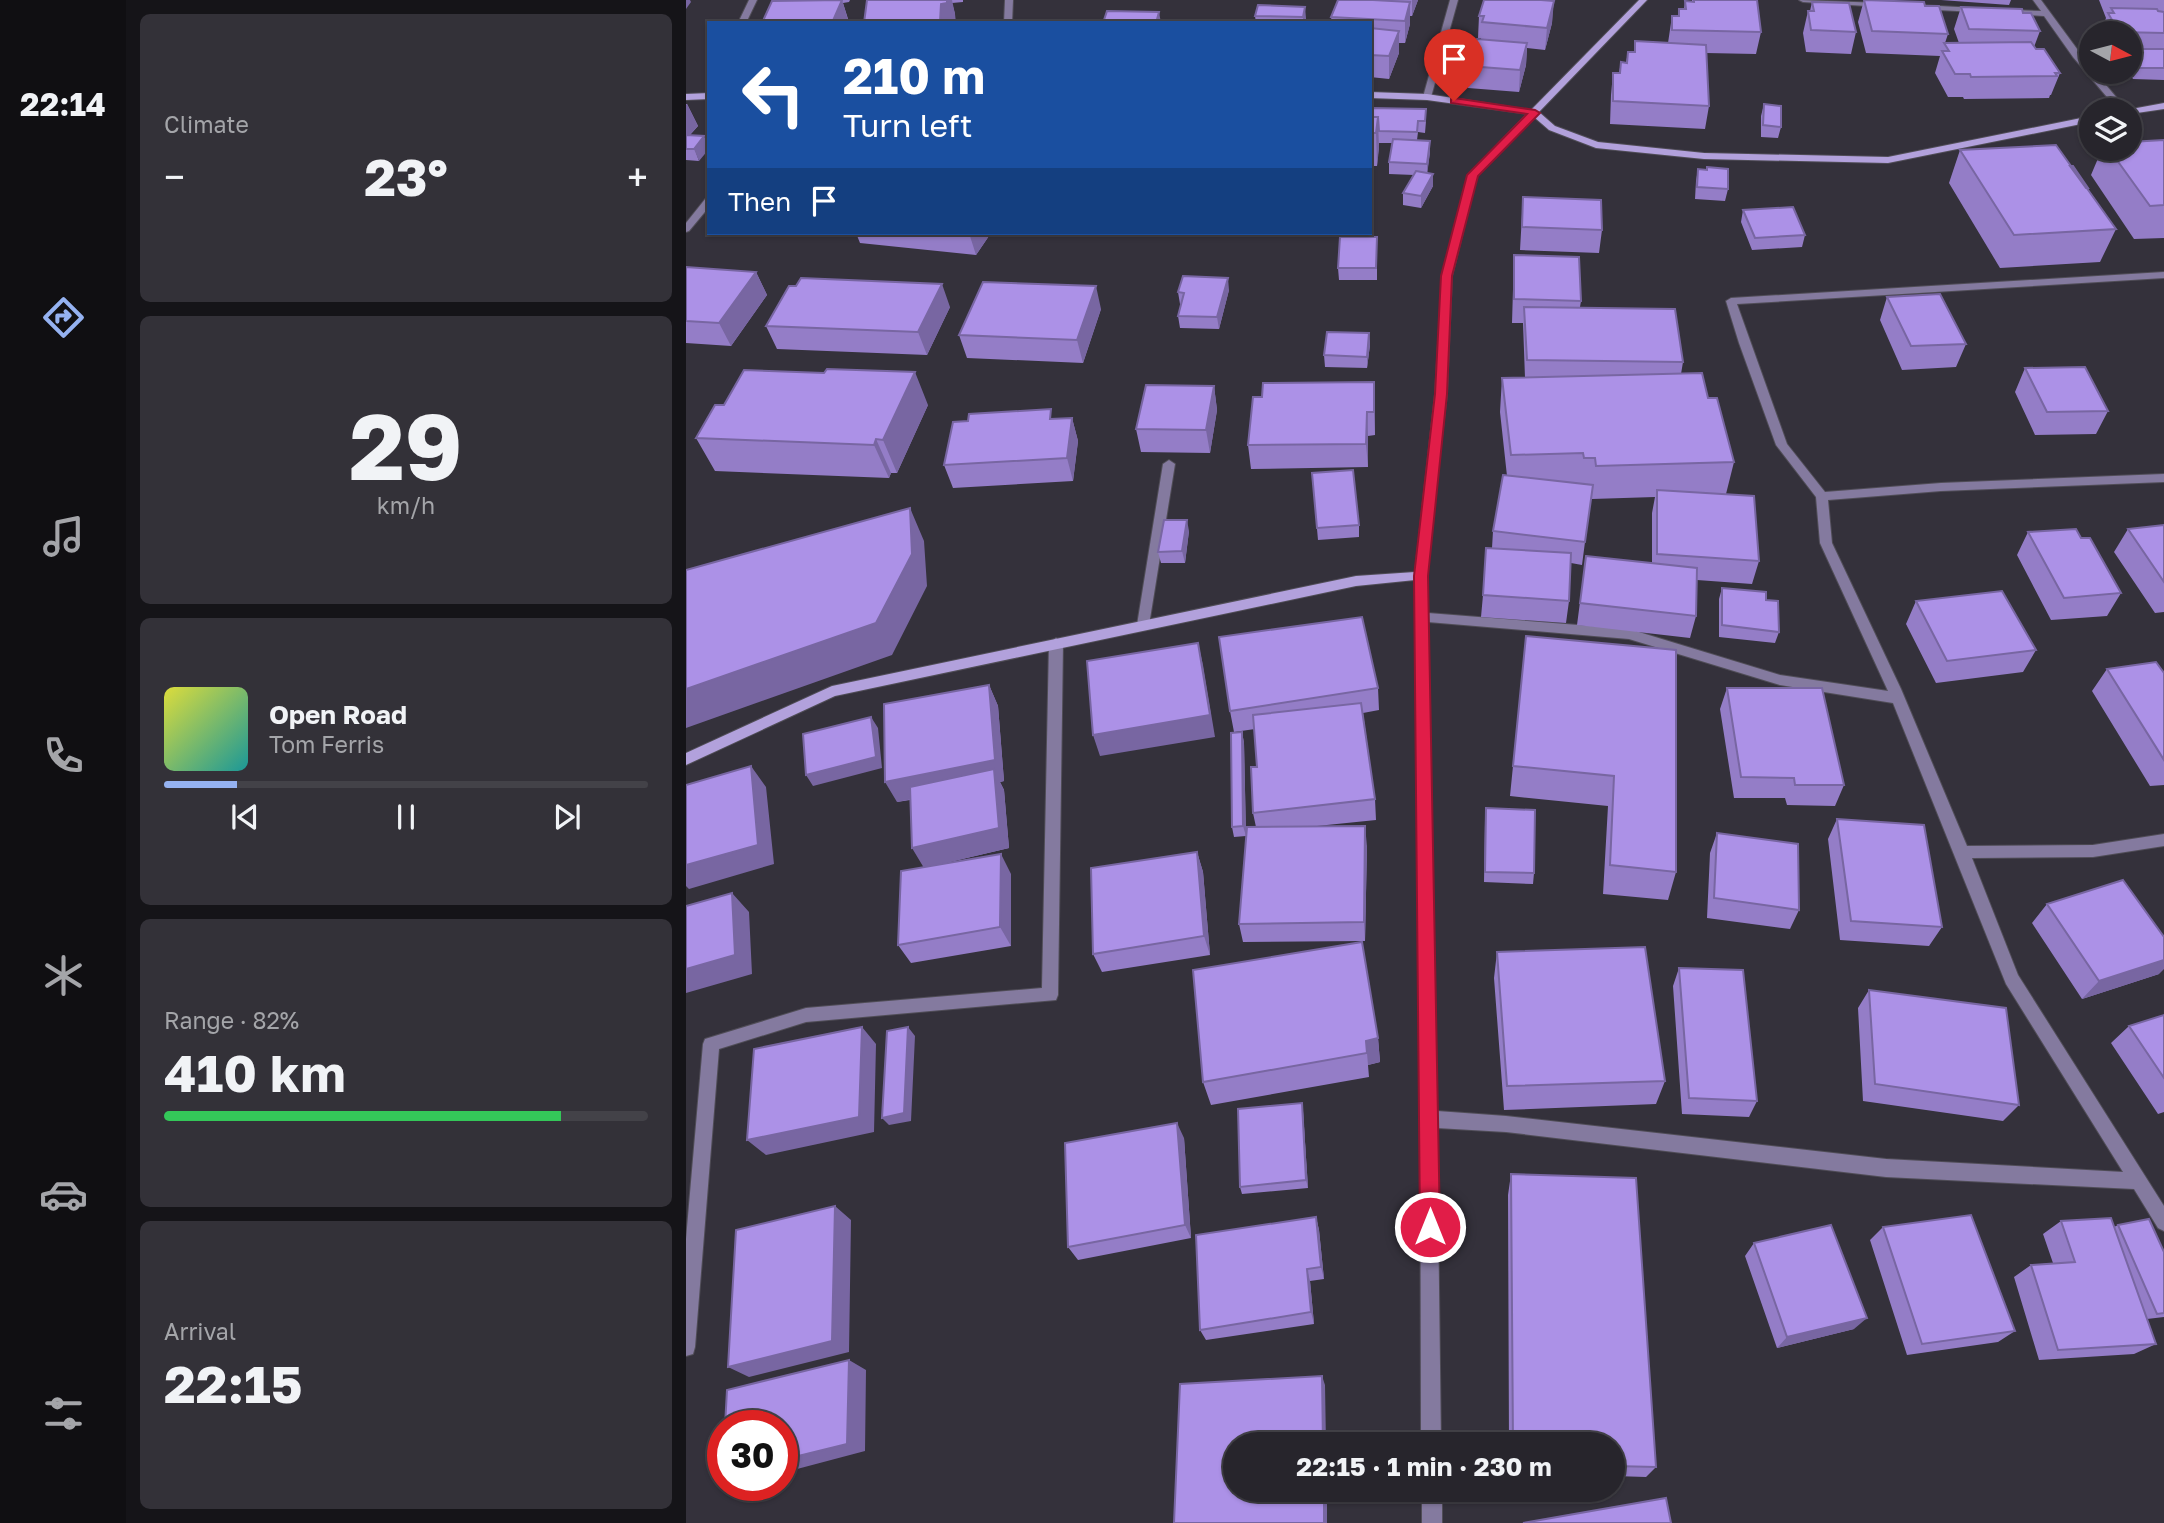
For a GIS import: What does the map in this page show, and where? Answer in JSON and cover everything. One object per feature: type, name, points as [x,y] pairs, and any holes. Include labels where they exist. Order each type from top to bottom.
[{"type":"street","points":[[742,21],[753,0]]},
{"type":"street","points":[[1008,21],[1009,0]]},
{"type":"street","points":[[1427,97],[1454,0]]},
{"type":"street","points":[[1431,1432],[1421,576],[1441,394],[1447,276],[1473,175],[1643,0]]},
{"type":"street","points":[[1803,0],[1892,5]]},
{"type":"street","points":[[2037,0],[2044,14],[2113,98]]},
{"type":"street","points":[[1906,6],[1989,11]]},
{"type":"street","points":[[2003,12],[2044,14]]},
{"type":"street","points":[[686,97],[707,95]]},
{"type":"street","points":[[1372,95],[1427,97],[1535,113],[1552,128],[1596,145],[1704,156],[1888,160],[2079,121]]},
{"type":"street","points":[[2142,109],[2164,106]]},
{"type":"street","points":[[686,229],[707,203]]},
{"type":"street","points":[[2164,275],[1731,301],[1782,445],[1822,496],[1826,543],[1897,698],[2012,979],[2164,1222]]},
{"type":"street","points":[[1143,625],[1169,464]]},
{"type":"street","points":[[1822,496],[1941,487],[2164,478]]},
{"type":"street","points":[[686,759],[832,691],[1356,581],[1421,576]]},
{"type":"street","points":[[1421,617],[1629,634],[1780,680],[1897,698]]},
{"type":"street","points":[[686,1347],[711,1044],[806,1014],[1050,995],[1056,643]]},
{"type":"street","points":[[1962,852],[2093,852],[2164,840]]},
{"type":"street","points":[[1429,1118],[1506,1124],[1886,1168],[2137,1181]]},
{"type":"street","points":[[1432,1502],[1432,1523]]},
{"type":"building","points":[[842,0],[833,21],[763,21],[772,1]]},
{"type":"building","points":[[867,0],[947,0],[947,3],[941,4],[940,21],[864,21]]},
{"type":"building","points":[[1338,0],[1410,2],[1405,21],[1331,17]]},
{"type":"building","points":[[1484,0],[1554,1],[1547,28],[1482,22],[1484,16],[1479,16]]},
{"type":"building","points":[[1757,0],[1761,32],[1672,30],[1672,16],[1679,16],[1679,9],[1686,9],[1685,1]]},
{"type":"building","points":[[1864,0],[1924,2],[1925,6],[1939,6],[1948,34],[1872,31]]},
{"type":"building","points":[[1812,2],[1849,3],[1856,32],[1811,30],[1808,11],[1814,11]]},
{"type":"building","points":[[1258,5],[1305,7],[1303,17],[1255,16]]},
{"type":"building","points":[[1961,7],[2022,9],[2023,13],[2031,13],[2040,31],[1969,29]]},
{"type":"building","points":[[2111,8],[2157,9],[2164,12],[2164,33],[2142,33],[2142,21],[2113,21],[2108,13],[2114,13]]},
{"type":"building","points":[[1107,11],[1159,12],[1157,21],[1104,21]]},
{"type":"building","points":[[1372,28],[1399,31],[1389,56],[1372,55]]},
{"type":"building","points":[[1477,39],[1527,43],[1520,70],[1468,66]]},
{"type":"building","points":[[1635,41],[1706,45],[1709,106],[1613,101],[1613,73],[1620,73],[1621,62],[1627,63],[1628,52],[1635,52]]},
{"type":"building","points":[[2031,42],[2036,49],[2044,49],[2060,73],[2055,73],[2057,76],[1971,77],[1970,74],[1955,74],[1942,51],[1949,51],[1944,43]]},
{"type":"building","points":[[2142,49],[2164,49],[2164,68],[2142,68]]},
{"type":"building","points":[[1764,104],[1781,106],[1781,127],[1763,125]]},
{"type":"building","points":[[1372,108],[1426,109],[1425,121],[1418,121],[1417,132],[1379,131],[1378,117],[1372,117]]},
{"type":"building","points":[[1372,117],[1378,117],[1376,133],[1372,133]]},
{"type":"building","points":[[686,135],[704,136],[694,149],[686,149]]},
{"type":"building","points":[[1393,139],[1430,141],[1427,164],[1389,162]]},
{"type":"building","points":[[2164,140],[2164,205],[2150,206],[2118,161],[2142,161],[2142,141]]},
{"type":"building","points":[[2056,145],[2116,229],[2014,235],[1960,150]]},
{"type":"building","points":[[2070,166],[2073,166],[2088,188],[2086,188]]},
{"type":"building","points":[[1707,167],[1728,169],[1728,189],[1697,187],[1698,169],[1707,170]]},
{"type":"building","points":[[1416,171],[1433,174],[1421,196],[1403,193]]},
{"type":"building","points":[[1523,197],[1601,200],[1602,230],[1522,227]]},
{"type":"building","points":[[1793,207],[1805,235],[1755,238],[1743,210]]},
{"type":"building","points":[[1340,237],[1377,237],[1376,268],[1338,268]]},
{"type":"building","points":[[1514,255],[1579,257],[1581,301],[1514,299]]},
{"type":"building","points":[[686,267],[756,272],[719,323],[686,321]]},
{"type":"building","points":[[1183,276],[1228,278],[1217,317],[1178,316],[1184,293],[1178,292]]},
{"type":"building","points":[[801,278],[942,284],[918,332],[766,326],[789,286],[796,286]]},
{"type":"building","points":[[983,282],[1096,286],[1077,340],[959,335]]},
{"type":"building","points":[[1940,294],[1966,344],[1911,346],[1887,297]]},
{"type":"building","points":[[1524,307],[1675,309],[1683,362],[1527,360]]},
{"type":"building","points":[[1327,332],[1369,333],[1367,357],[1324,355]]},
{"type":"building","points":[[2085,367],[2108,411],[2047,412],[2025,368]]},
{"type":"building","points":[[827,369],[915,372],[883,440],[876,439],[874,445],[696,438],[715,405],[724,405],[744,370],[824,373]]},
{"type":"building","points":[[1702,373],[1708,398],[1717,398],[1734,462],[1596,466],[1595,458],[1584,458],[1583,453],[1511,455],[1502,378]]},
{"type":"building","points":[[1374,382],[1374,412],[1367,412],[1366,444],[1248,445],[1253,397],[1262,397],[1263,383]]},
{"type":"building","points":[[1146,385],[1214,386],[1206,430],[1136,429]]},
{"type":"building","points":[[1051,409],[1050,419],[1072,418],[1067,458],[944,465],[953,422],[968,421],[969,414]]},
{"type":"building","points":[[1353,470],[1359,525],[1317,528],[1312,473]]},
{"type":"building","points":[[1503,475],[1593,485],[1585,542],[1493,531]]},
{"type":"building","points":[[1657,490],[1754,496],[1759,561],[1657,554]]},
{"type":"building","points":[[910,508],[912,554],[876,623],[686,689],[686,570]]},
{"type":"building","points":[[1164,520],[1187,520],[1182,551],[1158,552]]},
{"type":"building","points":[[2164,525],[2164,582],[2128,529]]},
{"type":"building","points":[[2076,529],[2081,538],[2090,538],[2121,593],[2064,598],[2028,532]]},
{"type":"building","points":[[1486,548],[1571,553],[1569,601],[1483,595]]},
{"type":"building","points":[[1586,556],[1697,568],[1696,616],[1580,603]]},
{"type":"building","points":[[1722,588],[1766,592],[1766,600],[1778,601],[1779,632],[1722,625]]},
{"type":"building","points":[[2002,591],[2036,650],[1947,661],[1916,601]]},
{"type":"building","points":[[1362,617],[1378,688],[1230,711],[1219,637]]},
{"type":"building","points":[[1526,636],[1676,650],[1676,872],[1610,865],[1614,776],[1513,766]]},
{"type":"building","points":[[1198,643],[1210,715],[1093,735],[1087,661]]},
{"type":"building","points":[[2156,662],[2164,673],[2164,760],[2107,669]]},
{"type":"building","points":[[989,685],[995,760],[885,782],[884,704]]},
{"type":"building","points":[[1727,688],[1822,688],[1844,785],[1795,785],[1794,778],[1741,777]]},
{"type":"building","points":[[1361,703],[1375,799],[1253,813],[1251,767],[1257,767],[1253,715]]},
{"type":"building","points":[[871,717],[876,757],[806,775],[803,734]]},
{"type":"building","points":[[1242,732],[1243,826],[1232,827],[1231,733]]},
{"type":"building","points":[[751,766],[758,845],[686,865],[686,785]]},
{"type":"building","points":[[994,769],[999,828],[912,848],[910,787]]},
{"type":"building","points":[[1486,808],[1535,810],[1534,873],[1485,872]]},
{"type":"building","points":[[1837,819],[1924,825],[1942,927],[1851,921]]},
{"type":"building","points":[[1365,826],[1364,922],[1239,924],[1247,827]]},
{"type":"building","points":[[1717,833],[1798,844],[1799,910],[1714,898]]},
{"type":"building","points":[[1197,852],[1204,936],[1093,954],[1091,868]]},
{"type":"building","points":[[1001,854],[1000,927],[898,945],[901,871]]},
{"type":"building","points":[[2123,880],[2164,937],[2164,960],[2099,981],[2047,904]]},
{"type":"building","points":[[732,893],[735,955],[686,969],[686,906]]},
{"type":"building","points":[[1362,942],[1378,1038],[1366,1041],[1367,1053],[1203,1082],[1193,970]]},
{"type":"building","points":[[1645,947],[1665,1081],[1507,1086],[1497,952]]},
{"type":"building","points":[[1679,968],[1743,970],[1757,1101],[1689,1098]]},
{"type":"building","points":[[1869,990],[2006,1008],[2019,1105],[1875,1084]]},
{"type":"building","points":[[2164,1015],[2164,1078],[2129,1026]]},
{"type":"building","points":[[862,1027],[859,1117],[747,1140],[754,1049]]},
{"type":"building","points":[[908,1027],[904,1113],[882,1118],[887,1031]]},
{"type":"building","points":[[1302,1103],[1306,1180],[1240,1187],[1238,1109]]},
{"type":"building","points":[[1177,1123],[1185,1225],[1068,1247],[1065,1143]]},
{"type":"building","points":[[1511,1174],[1636,1178],[1656,1467],[1625,1466],[1625,1432],[1513,1432]]},
{"type":"building","points":[[835,1206],[832,1341],[728,1367],[736,1230]]},
{"type":"building","points":[[1971,1215],[2015,1331],[1922,1344],[1883,1227]]},
{"type":"building","points":[[1316,1217],[1321,1267],[1307,1269],[1311,1312],[1200,1330],[1196,1235]]},
{"type":"building","points":[[2111,1218],[2156,1344],[2058,1350],[2031,1265],[2075,1262],[2061,1221]]},
{"type":"building","points":[[2149,1219],[2164,1252],[2164,1313],[2157,1314],[2118,1225]]},
{"type":"building","points":[[1831,1225],[1867,1318],[1787,1337],[1754,1243]]},
{"type":"building","points":[[849,1360],[847,1444],[798,1456],[798,1410],[726,1410],[727,1390]]},
{"type":"building","points":[[1322,1376],[1323,1432],[1223,1432],[1223,1502],[1324,1502],[1324,1523],[1174,1523],[1180,1384]]},
{"type":"building","points":[[1666,1498],[1671,1523],[1523,1523]]},
{"type":"route","points":[[1430,1227],[1421,576],[1441,394],[1447,276],[1473,175],[1535,113],[1454,101]]}]
